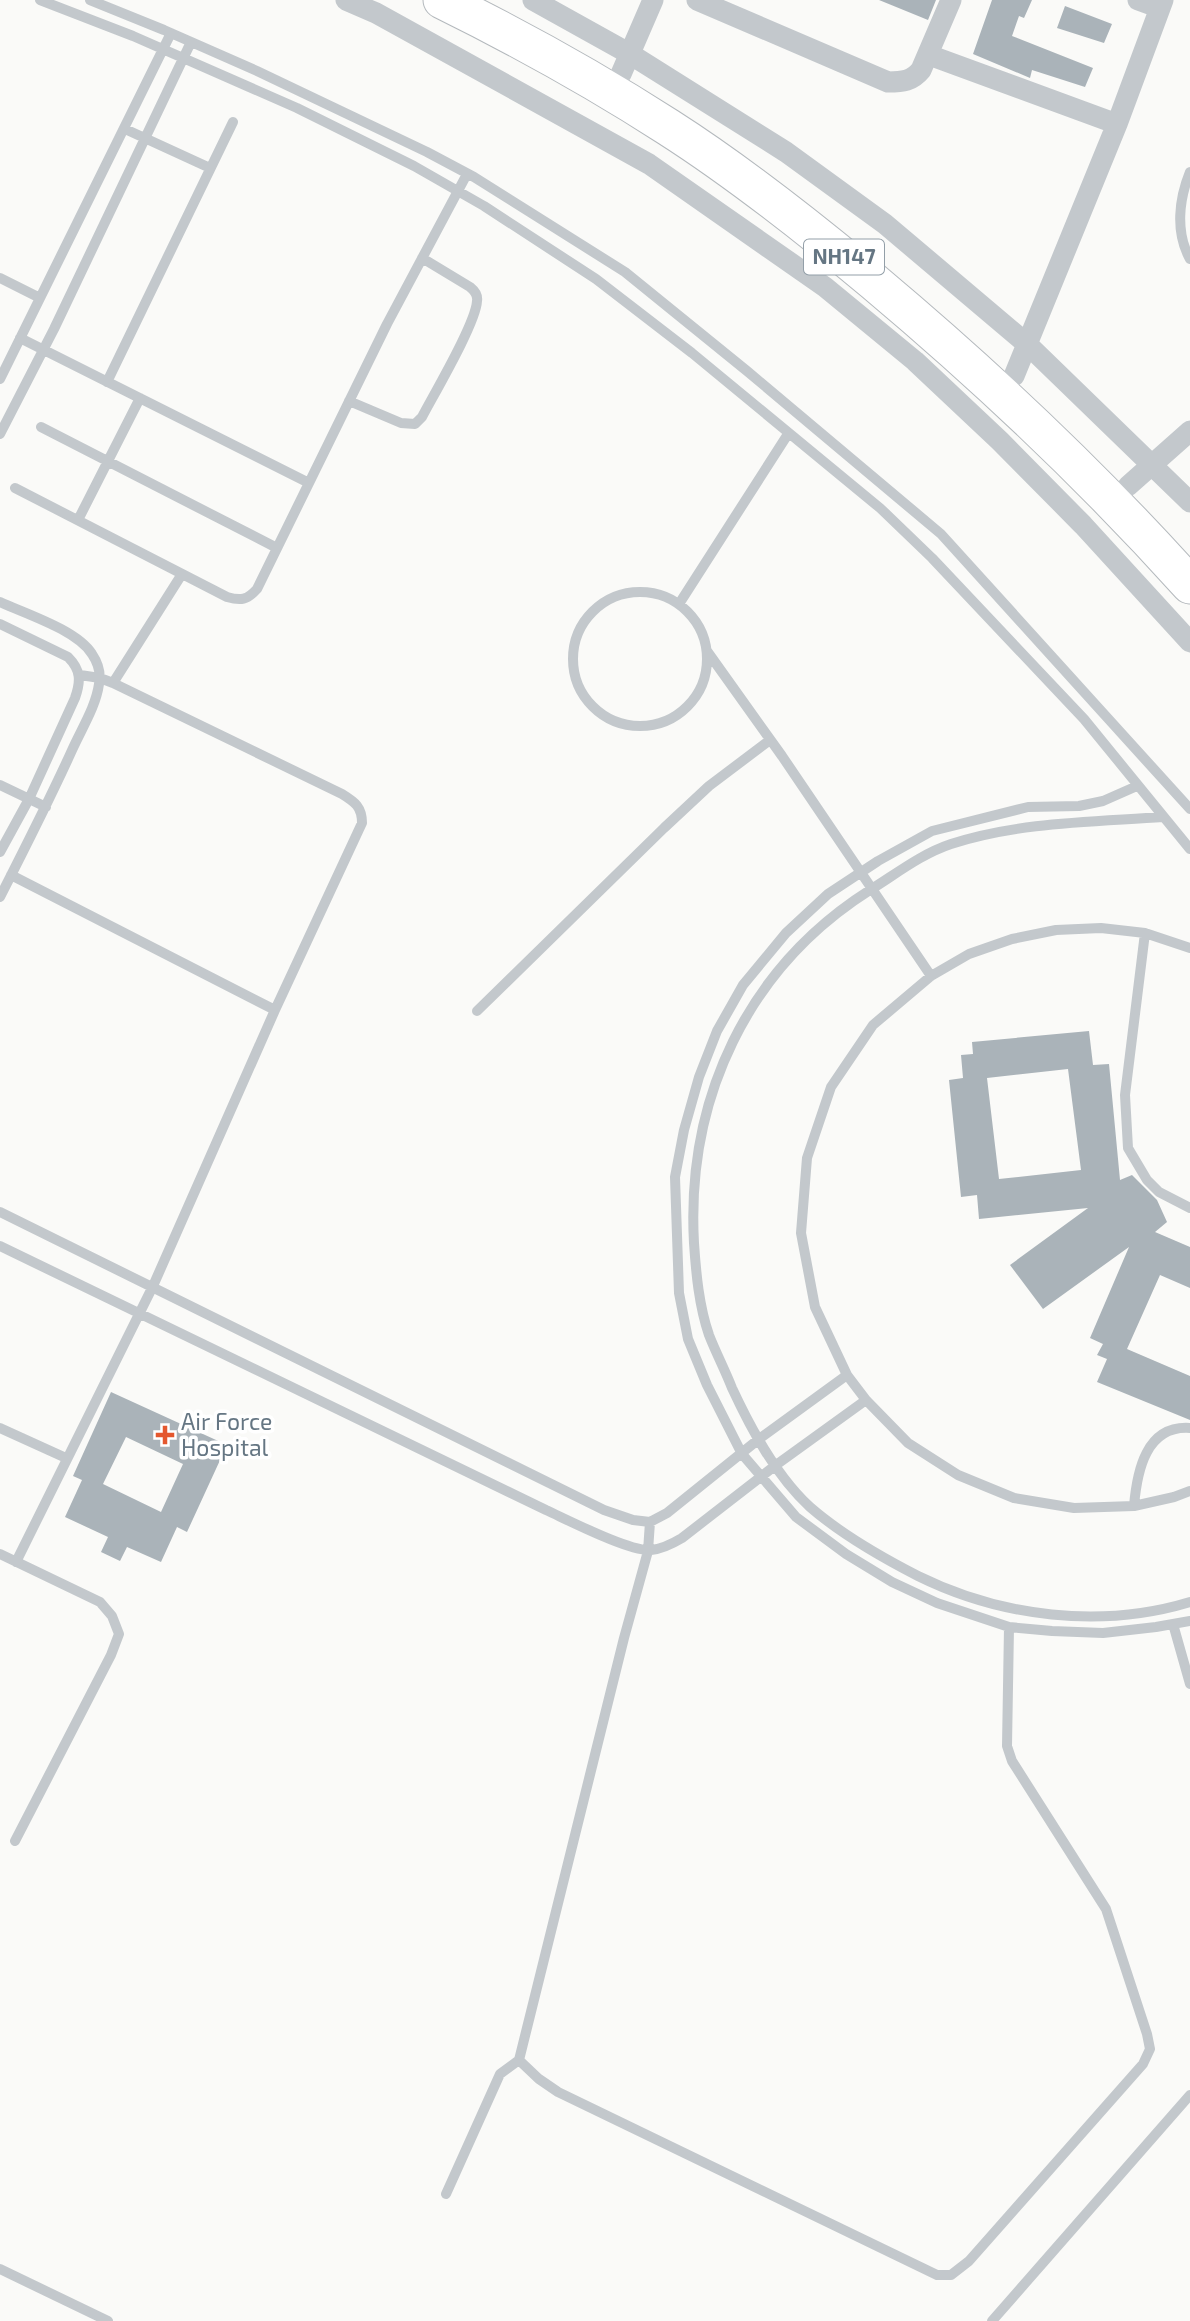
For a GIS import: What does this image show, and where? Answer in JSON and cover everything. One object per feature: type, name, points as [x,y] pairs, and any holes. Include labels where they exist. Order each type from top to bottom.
[{"type":"highway","name":"NH147","points":[[442,0],[505,32],[668,127],[784,210],[920,321],[993,385],[1190,585]]},
{"type":"highway","name":"NH147","points":[[492,0],[626,64],[1021,360],[1140,476],[1190,549]]},
{"type":"street","points":[[346,0],[376,13],[649,164],[825,287],[915,361],[1000,441],[1083,525],[1190,642]]},
{"type":"street","points":[[533,0],[626,64],[653,0]]},
{"type":"street","points":[[697,0],[888,82],[914,78],[922,70],[951,0]]},
{"type":"street","points":[[1021,360],[1117,124],[1161,4],[1138,0]]},
{"type":"street","points":[[929,55],[1117,124]]},
{"type":"street","points":[[1190,431],[1140,476],[1190,502]]},
{"type":"lane","points":[[40,0],[297,108],[414,166],[596,279],[692,353],[880,508],[932,558],[1084,719],[1190,849]]},
{"type":"lane","points":[[90,0],[191,42],[427,152],[625,272],[941,534],[1190,809]]},
{"type":"lane","points":[[0,379],[171,33]]},
{"type":"lane","points":[[0,434],[44,349],[191,42]]},
{"type":"lane","points":[[107,382],[233,122]]},
{"type":"lane","points":[[125,129],[210,168]]},
{"type":"lane","points":[[1190,172],[1183,189],[1180,210],[1183,241],[1190,259]]},
{"type":"lane","points":[[15,488],[227,597],[244,600],[257,589],[349,401],[467,174]]},
{"type":"lane","points":[[349,401],[401,423],[415,424],[422,417],[473,317],[478,299],[476,292],[422,258]]},
{"type":"lane","points":[[0,278],[40,298]]},
{"type":"lane","points":[[20,338],[309,484]]},
{"type":"lane","points":[[78,520],[140,398]]},
{"type":"lane","points":[[41,427],[277,548]]},
{"type":"lane","points":[[679,604],[788,434]]},
{"type":"lane","points":[[113,682],[182,574]]},
{"type":"lane","points":[[641,592],[661,595],[679,604],[694,618],[704,636],[707,651],[705,676],[697,695],[684,710],[667,721],[646,727],[623,725],[603,716],[587,701],[576,682],[572,660],[575,639],[585,619],[601,603],[621,594],[641,592]]},
{"type":"lane","points":[[0,602],[81,642],[92,653],[100,678],[93,704],[46,807],[0,897]]},
{"type":"lane","points":[[0,624],[68,656],[80,675],[75,698],[29,799],[0,852]]},
{"type":"lane","points":[[707,651],[930,976]]},
{"type":"lane","points":[[16,1562],[153,1286],[275,1010],[362,823],[362,811],[341,794],[113,682],[80,675]]},
{"type":"lane","points":[[477,1011],[709,786],[770,740]]},
{"type":"lane","points":[[0,785],[46,807]]},
{"type":"lane","points":[[1137,786],[1103,801],[1079,806],[1028,807],[932,831],[828,894],[786,933],[743,985],[717,1031],[699,1077],[684,1130],[675,1177],[679,1293],[688,1339],[742,1454],[796,1517],[857,1561],[892,1582],[937,1603],[1009,1627],[1102,1633],[1190,1621]]},
{"type":"lane","points":[[1163,817],[1004,831],[948,845],[919,859],[838,910],[774,973],[722,1062],[706,1110],[696,1161],[693,1217],[696,1274],[708,1333],[741,1406],[787,1483],[809,1506],[837,1528],[910,1572],[946,1590],[977,1600],[1044,1614],[1098,1617],[1145,1612],[1190,1602]]},
{"type":"lane","points":[[11,874],[275,1010]]},
{"type":"lane","points":[[1190,948],[1145,933],[1101,928],[1056,930],[1012,939],[970,954],[930,976],[873,1025],[831,1087],[807,1158],[801,1233],[815,1307],[848,1375],[866,1400],[908,1443],[958,1475],[1014,1498],[1073,1507],[1134,1506],[1190,1491]]},
{"type":"lane","points":[[1145,933],[1125,1095],[1128,1149],[1134,1163],[1159,1192],[1190,1208]]},
{"type":"lane","points":[[0,1212],[604,1510],[634,1520],[650,1522],[667,1513],[759,1439],[848,1375]]},
{"type":"lane","points":[[0,1246],[546,1510],[604,1537],[648,1551],[668,1546],[682,1538],[866,1400]]},
{"type":"lane","points":[[0,1428],[66,1458]]},
{"type":"lane","points":[[1134,1506],[1137,1476],[1141,1461],[1150,1446],[1164,1433],[1190,1428]]},
{"type":"lane","points":[[446,2194],[500,2074],[519,2060],[624,1637],[648,1551],[650,1522]]},
{"type":"lane","points":[[0,1554],[100,1601],[112,1616],[118,1634],[111,1655],[15,1841]]},
{"type":"lane","points":[[1173,1625],[1190,1684]]},
{"type":"lane","points":[[519,2060],[558,2092],[937,2275],[951,2275],[968,2261],[1143,2064],[1150,2049],[1106,1909],[1012,1761],[1007,1746],[1009,1627]]},
{"type":"lane","points":[[992,2321],[1001,2316],[1190,2095]]},
{"type":"lane","points":[[0,2269],[108,2321]]},
{"type":"building","points":[[879,0],[936,0],[928,20]]},
{"type":"building","points":[[992,0],[1032,0],[1024,18],[1019,16],[1012,36],[1093,68],[1085,87],[1032,70],[1030,78],[973,54]]},
{"type":"building","points":[[1065,6],[1112,24],[1104,43],[1057,28]]},
{"type":"building","points":[[1089,1031],[1093,1065],[1109,1064],[1120,1180],[1132,1175],[1157,1200],[1167,1222],[1155,1232],[1190,1247],[1190,1288],[1160,1275],[1127,1349],[1190,1376],[1190,1420],[1097,1382],[1107,1359],[1097,1355],[1103,1344],[1090,1338],[1129,1247],[1043,1309],[1010,1265],[1088,1208],[979,1219],[977,1195],[961,1197],[949,1080],[963,1078],[961,1055],[973,1054],[972,1042]],"holes":[[[1068,1069],[1081,1170],[999,1179],[987,1078]]]},
{"type":"building","points":[[111,1392],[227,1445],[187,1532],[177,1527],[161,1562],[127,1547],[120,1561],[101,1552],[108,1537],[65,1517],[82,1480],[73,1476]],"holes":[[[126,1437],[183,1464],[161,1512],[103,1484]]]},
{"type":"place","name":"Air Force Hospital","points":[[165,1435]]}]
